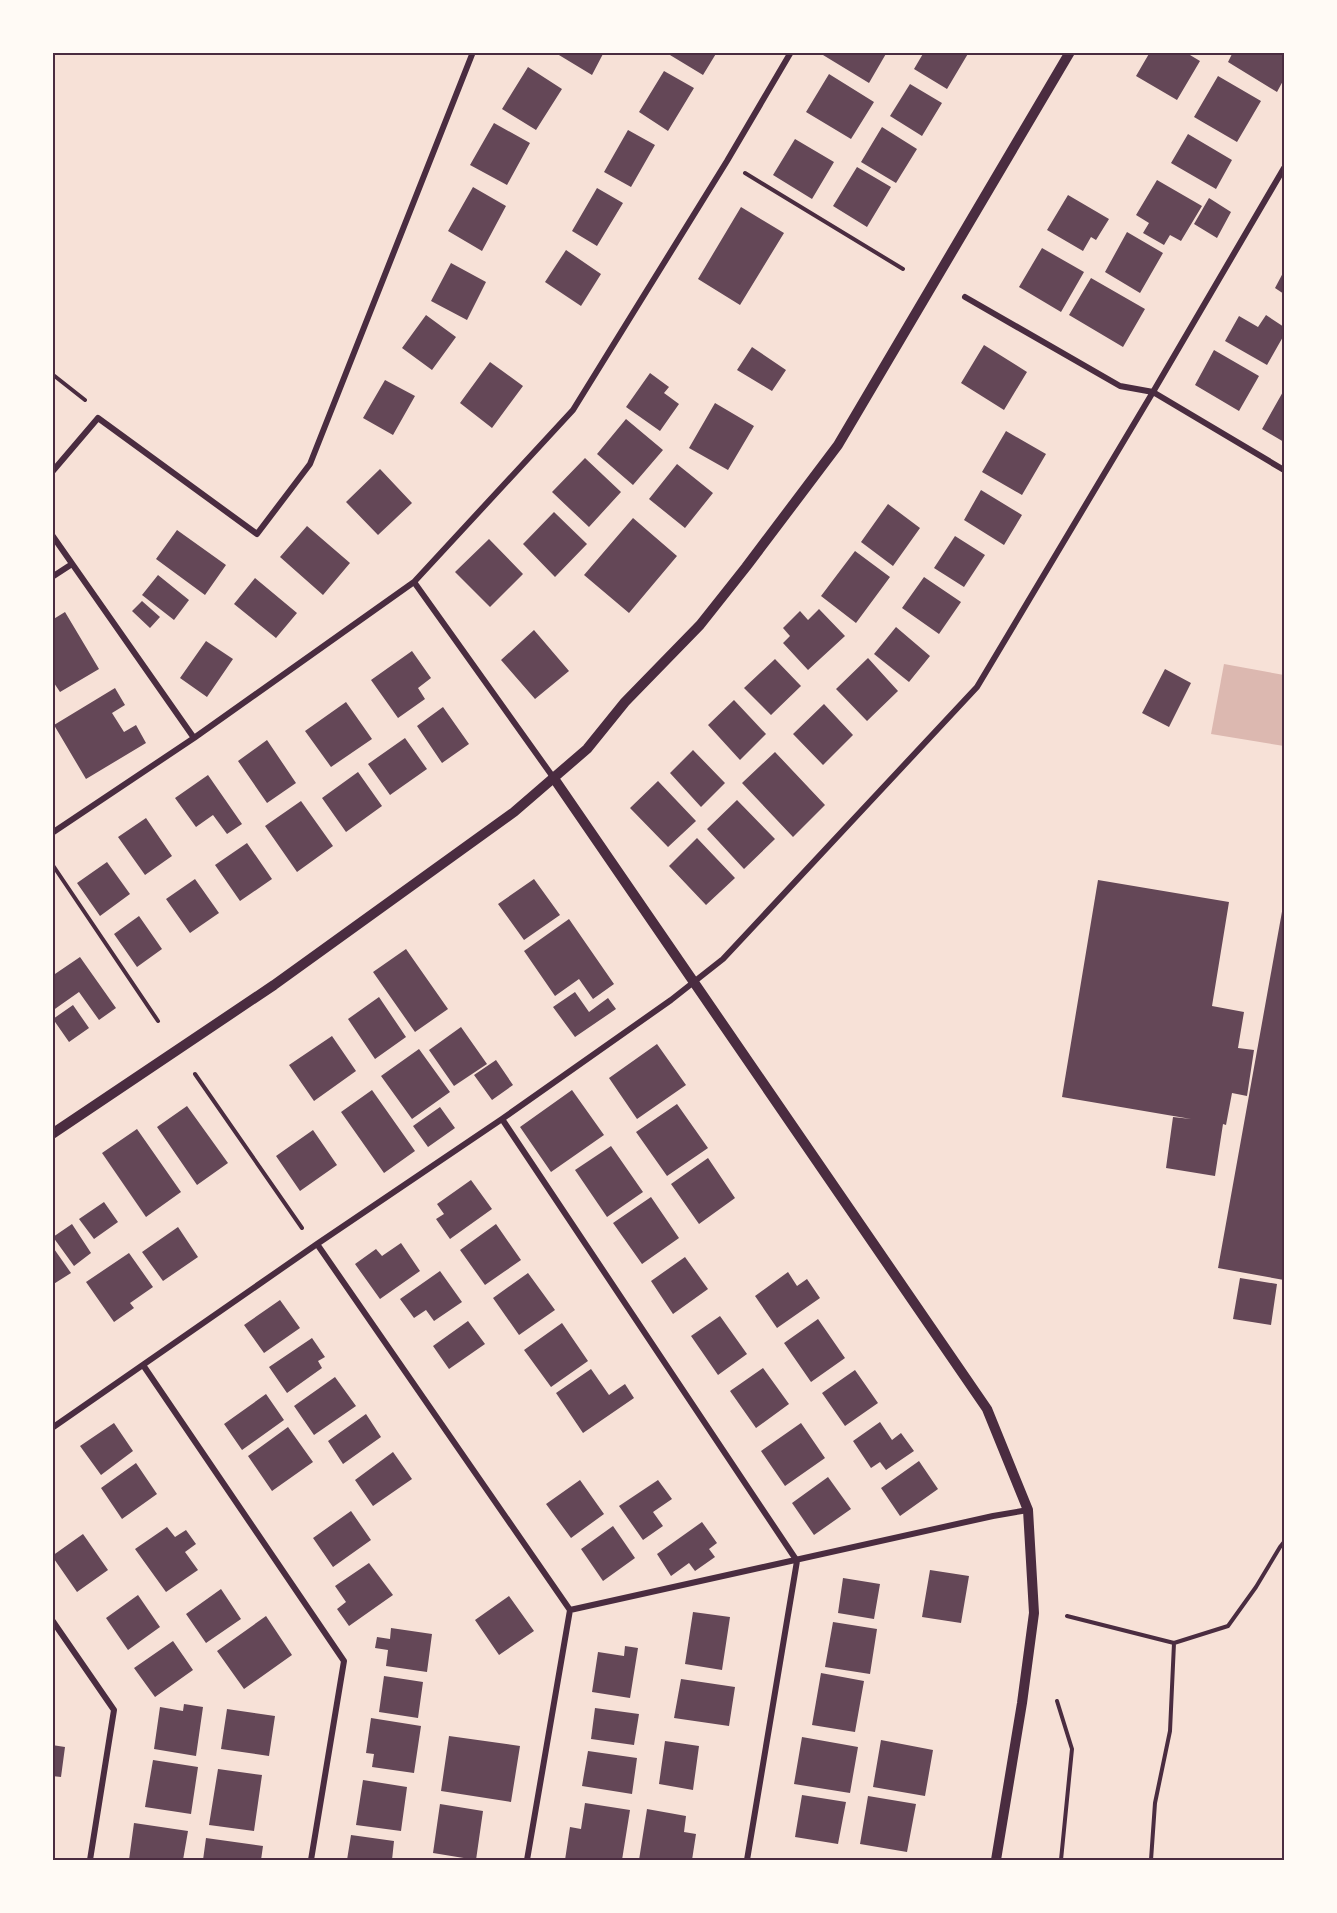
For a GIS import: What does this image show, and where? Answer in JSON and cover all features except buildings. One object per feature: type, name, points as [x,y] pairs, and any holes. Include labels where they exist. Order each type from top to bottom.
[{"type":"street","points":[[52,472],[98,418],[257,534],[310,464],[473,52]]},
{"type":"street","points":[[52,833],[194,738],[414,582],[573,410],[727,161],[790,52]]},
{"type":"street","points":[[52,1134],[274,985],[514,812],[587,748],[625,702],[700,625],[747,567],[838,445],[1070,52]]},
{"type":"street","points":[[52,1428],[502,1119],[670,1000],[723,959],[977,687],[1284,168]]},
{"type":"street","points":[[965,297],[1120,386],[1153,392],[1284,470]]},
{"type":"street","points":[[52,535],[194,738]]},
{"type":"street","points":[[52,577],[72,564]]},
{"type":"street","points":[[414,582],[553,777],[987,1409],[1028,1510],[1035,1613],[996,1860]]},
{"type":"street","points":[[502,1119],[797,1561],[747,1860]]},
{"type":"street","points":[[317,1244],[570,1610],[527,1860]]},
{"type":"street","points":[[143,1365],[344,1662],[311,1860]]},
{"type":"street","points":[[570,1610],[981,1518],[1028,1510]]},
{"type":"street","points":[[52,1620],[114,1710],[90,1860]]},
{"type":"path","points":[[727,161],[903,269]]},
{"type":"path","points":[[52,374],[83,396],[98,418]]},
{"type":"path","points":[[52,864],[158,1021]]},
{"type":"path","points":[[195,1074],[305,1232],[317,1244]]},
{"type":"path","points":[[1067,1616],[1174,1643],[1228,1626],[1284,1542]]},
{"type":"path","points":[[1151,1860],[1155,1803],[1170,1731],[1174,1643]]},
{"type":"path","points":[[1057,1701],[1072,1749],[1061,1860]]},
{"type":"shaded area","points":[[1224,664],[1284,675],[1284,746],[1211,734]]}]
